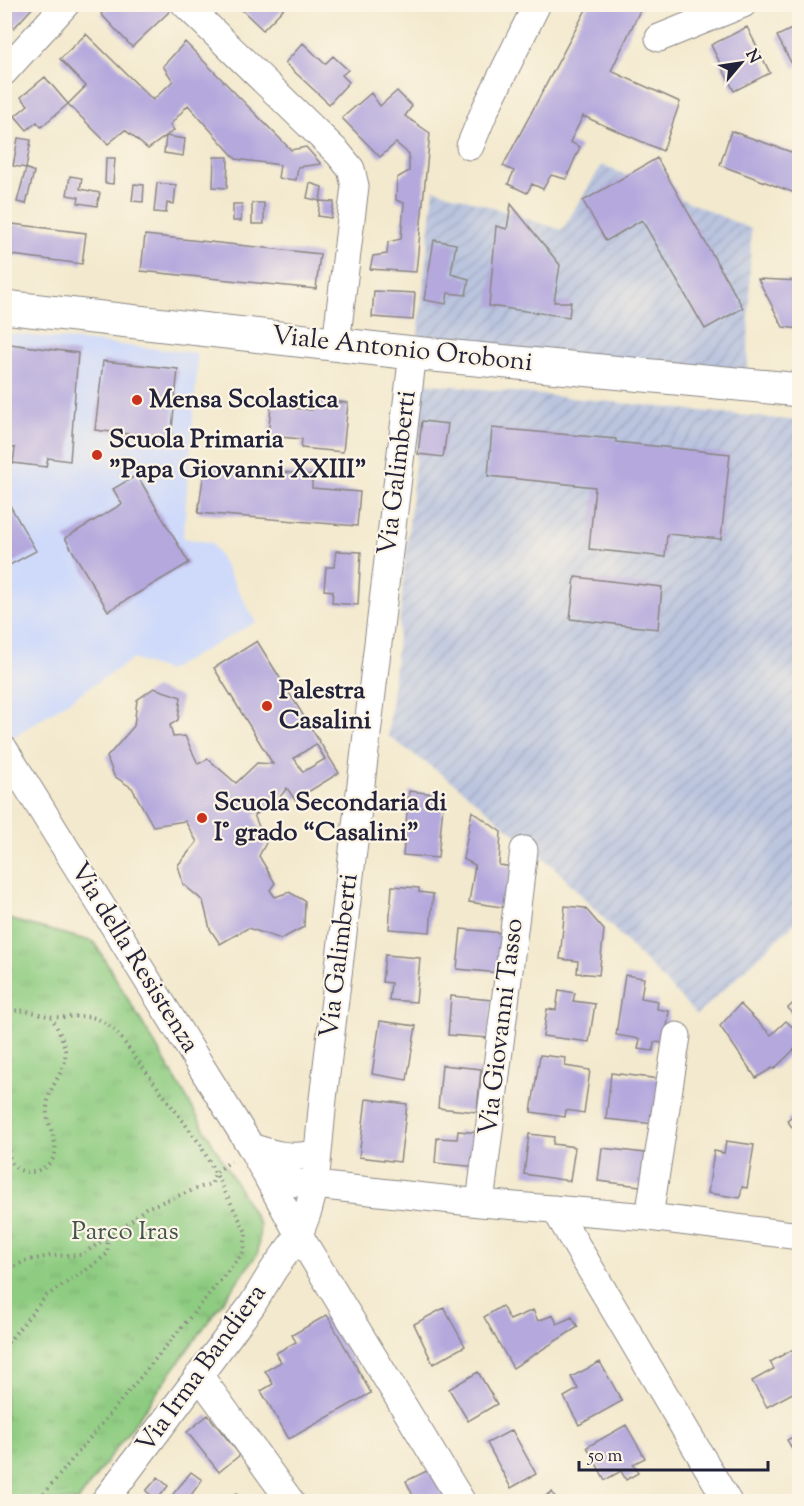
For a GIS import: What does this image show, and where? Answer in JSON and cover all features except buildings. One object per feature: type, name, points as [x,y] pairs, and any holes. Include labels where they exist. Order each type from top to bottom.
[{"type":"street","points":[[4,72],[66,4]]},
{"type":"street","points":[[185,4],[338,153],[351,169],[355,186],[336,344]]},
{"type":"street","points":[[470,146],[537,4]]},
{"type":"street","points":[[659,38],[743,4]]},
{"type":"street","name":"Viale Antonio Oroboni","points":[[4,307],[413,353],[800,390]]},
{"type":"street","name":"Via Galimberti","points":[[299,1234],[315,1185],[324,1088],[413,353]]},
{"type":"street","name":"Via della Resistenza","points":[[4,749],[257,1157],[299,1234],[462,1502]]},
{"type":"street","name":"Via Giovanni Tasso","points":[[480,1203],[524,850]]},
{"type":"street","points":[[649,1217],[677,1036]]},
{"type":"street","points":[[257,1157],[271,1154],[307,1156],[318,1152]]},
{"type":"street","points":[[257,1157],[290,1182],[480,1203],[649,1217],[800,1236]]},
{"type":"street","points":[[555,1209],[728,1502]]},
{"type":"street","name":"Via Irma Bandiera","points":[[104,1502],[252,1305],[299,1234]]},
{"type":"street","points":[[199,1375],[291,1502]]},
{"type":"path","points":[[4,1014],[29,1010],[52,1017],[75,1015],[96,1018],[115,1030],[200,1144],[246,1232],[244,1252],[37,1502]]},
{"type":"path","points":[[4,1098],[11,1118],[6,1146],[8,1156],[21,1170],[30,1172],[48,1165],[54,1157],[55,1146],[46,1115],[47,1106],[52,1086],[66,1058],[62,1039],[52,1017]]},
{"type":"path","points":[[4,1272],[25,1261],[50,1256],[81,1255],[123,1228],[146,1208],[212,1183],[215,1173]]},
{"type":"path","points":[[4,1347],[46,1296],[107,1254],[108,1237]]},
{"type":"shaded area","points":[[602,165],[751,229],[747,392],[418,336],[434,189],[562,230]]},
{"type":"shaded area","name":"Scuola Primaria \"Papa Giovanni XXIII\"","points":[[4,333],[197,353],[183,538],[212,543],[256,622],[167,671],[133,659],[12,738],[4,724]]},
{"type":"shaded area","points":[[423,383],[799,421],[799,919],[697,1015],[554,867],[457,785],[388,736]]},
{"type":"green space","name":"Parco Iras","points":[[8,919],[94,942],[260,1225],[258,1253],[78,1501],[5,1501],[4,923]]},
{"type":"place","name":"Mensa Scolastica","points":[[137,400]]},
{"type":"place","name":"Scuola Primaria \"Papa Giovanni XXIII\"","points":[[97,455]]},
{"type":"place","name":"Palestra Casalini","points":[[267,706]]},
{"type":"place","name":"Scuola Secondaria di I° grado “Casalini”","points":[[202,818]]}]
